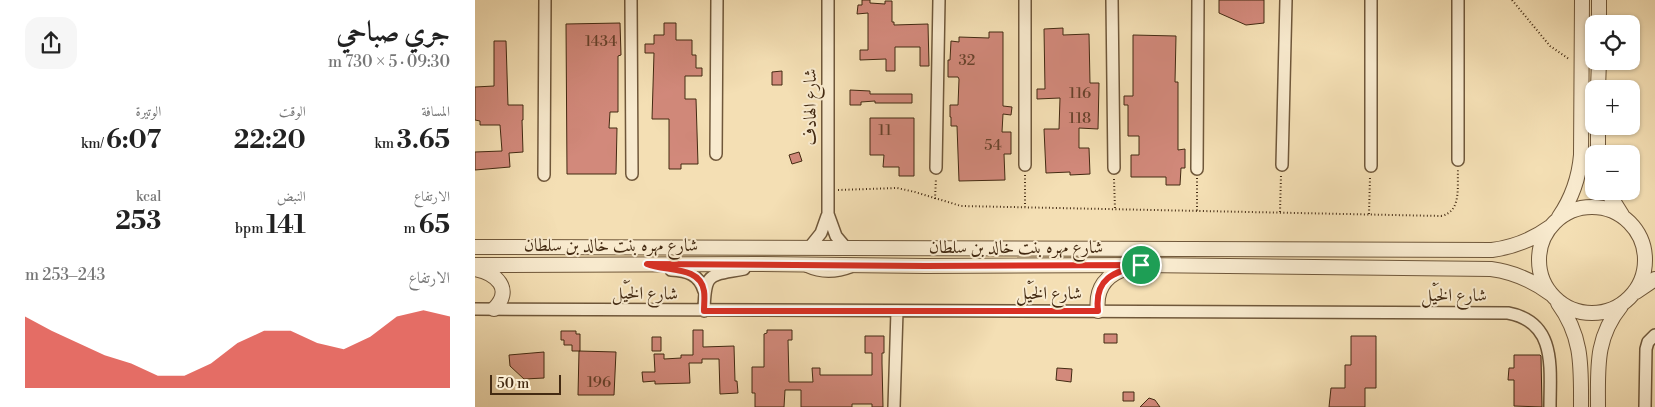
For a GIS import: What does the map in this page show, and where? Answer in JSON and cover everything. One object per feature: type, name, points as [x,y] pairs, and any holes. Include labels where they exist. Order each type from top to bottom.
[{"type":"street","points":[[544,175],[545,0]]},
{"type":"street","points":[[631,0],[632,174]]},
{"type":"street","points":[[716,154],[717,0]]},
{"type":"street","name":"شارع الهادف","points":[[828,0],[828,214],[836,236],[846,248]]},
{"type":"street","points":[[936,168],[939,0]]},
{"type":"street","points":[[1025,0],[1025,165]]},
{"type":"street","points":[[1112,0],[1114,168]]},
{"type":"street","points":[[1197,169],[1198,0]]},
{"type":"street","points":[[1282,165],[1286,0]]},
{"type":"street","points":[[1371,0],[1371,166]]},
{"type":"street","points":[[1458,0],[1458,160]]},
{"type":"street","points":[[1581,407],[1579,346],[1570,322],[1543,278],[1539,261],[1542,243],[1569,201],[1578,179],[1581,155],[1582,0]]},
{"type":"street","points":[[1599,0],[1599,15]]},
{"type":"street","points":[[1599,407],[1600,347],[1608,324],[1639,285],[1645,261],[1644,248],[1639,236],[1613,200]]},
{"type":"street","points":[[1553,224],[1572,211],[1589,207],[1606,208],[1655,242]]},
{"type":"street","name":"شارع الهادف","points":[[809,248],[821,232],[828,214]]},
{"type":"street","name":"شارع مهره بنت خالد بن سلطان","points":[[475,247],[1492,250],[1517,246],[1529,241],[1553,224]]},
{"type":"street","points":[[647,264],[657,268],[692,274],[700,282],[704,291]]},
{"type":"street","points":[[704,311],[704,291],[708,281],[716,274],[757,264]]},
{"type":"street","name":"شارع مهره بنت خالد بن سلطان","points":[[475,267],[757,264],[861,266],[1141,265],[1491,269],[1517,274],[1529,279],[1554,298]]},
{"type":"street","points":[[1098,311],[1098,294],[1106,279],[1113,273],[1141,265]]},
{"type":"street","points":[[475,267],[489,273],[500,282],[503,289],[502,297],[494,309]]},
{"type":"street","points":[[1554,298],[1574,310],[1591,313],[1609,310],[1627,300],[1655,279]]},
{"type":"street","name":"شارع الخَيْل","points":[[475,309],[1508,313],[1515,314],[1533,323],[1545,340],[1549,354],[1550,407]]},
{"type":"street","points":[[894,407],[897,311]]},
{"type":"street","points":[[1645,407],[1646,349],[1648,342],[1655,334]]},
{"type":"path","points":[[1512,0],[1550,46],[1570,59]]},
{"type":"path","points":[[828,191],[897,188],[961,206],[1441,216],[1449,214],[1457,201],[1458,160]]},
{"type":"path","points":[[1025,165],[1025,207]]},
{"type":"path","points":[[1280,212],[1282,165]]},
{"type":"path","points":[[1369,214],[1371,166]]},
{"type":"path","points":[[935,198],[936,168]]},
{"type":"path","points":[[1114,168],[1115,209]]},
{"type":"path","points":[[1197,169],[1197,211]]},
{"type":"building","points":[[862,0],[870,0],[870,3],[885,4],[885,1],[892,1],[892,22],[894,22],[894,25],[928,24],[929,66],[920,66],[920,47],[895,47],[895,71],[886,71],[886,59],[860,60],[860,50],[868,50],[868,13],[857,14],[858,5],[862,5]]},
{"type":"building","points":[[1219,0],[1264,0],[1264,23],[1246,25],[1219,13]]},
{"type":"building","points":[[620,23],[621,55],[618,56],[618,112],[610,112],[609,128],[617,128],[616,174],[567,174],[566,24]]},
{"type":"building","points":[[664,23],[676,23],[676,40],[692,40],[692,55],[696,55],[696,68],[702,68],[702,76],[685,76],[685,99],[696,99],[698,164],[681,164],[681,169],[669,169],[669,119],[652,119],[654,53],[645,53],[645,44],[654,44],[654,35],[664,35]]},
{"type":"building","points":[[1063,28],[1063,35],[1089,34],[1090,83],[1099,83],[1098,129],[1079,128],[1079,148],[1089,148],[1090,174],[1070,175],[1070,172],[1046,173],[1044,129],[1059,129],[1060,98],[1037,99],[1037,89],[1045,89],[1044,29]]},
{"type":"building","points":[[989,32],[1003,32],[1003,106],[1012,107],[1011,115],[1003,114],[1002,132],[1011,132],[1011,154],[1004,154],[1005,180],[959,181],[957,126],[951,126],[950,105],[958,105],[959,79],[958,77],[948,77],[951,41],[959,42],[959,37],[989,38]]},
{"type":"building","points":[[1133,35],[1176,36],[1175,82],[1178,82],[1178,150],[1185,149],[1185,168],[1181,168],[1180,185],[1166,185],[1166,177],[1131,177],[1131,155],[1139,155],[1139,136],[1128,136],[1128,105],[1124,105],[1124,96],[1133,96]]},
{"type":"building","points":[[494,41],[506,41],[508,105],[523,105],[523,152],[509,153],[510,167],[475,170],[475,152],[502,151],[500,125],[480,125],[480,121],[475,120],[475,87],[494,86]]},
{"type":"building","points":[[782,71],[782,85],[772,85],[772,72]]},
{"type":"building","points":[[850,90],[870,91],[870,94],[912,94],[912,103],[875,103],[875,101],[861,102],[861,105],[850,105]]},
{"type":"building","points":[[870,118],[914,118],[914,176],[899,176],[899,167],[883,167],[884,155],[870,155]]},
{"type":"building","points":[[799,152],[802,161],[792,164],[789,155]]},
{"type":"building","points":[[693,330],[703,330],[703,347],[734,346],[735,381],[737,381],[738,393],[720,394],[719,359],[702,359],[702,363],[689,363],[690,383],[655,384],[655,381],[643,382],[642,372],[655,372],[654,354],[664,354],[664,359],[681,358],[681,355],[693,355]]},
{"type":"building","points":[[767,330],[792,330],[792,340],[788,340],[789,382],[813,382],[812,368],[820,368],[820,375],[872,375],[872,353],[865,353],[865,336],[884,336],[884,353],[882,353],[883,407],[872,407],[872,404],[852,404],[852,407],[801,407],[801,390],[785,390],[784,407],[755,407],[755,393],[752,393],[752,367],[764,367],[764,334],[767,333]]},
{"type":"building","points":[[561,331],[576,331],[576,334],[580,334],[580,351],[572,351],[572,345],[564,345],[564,340],[561,340]]},
{"type":"building","points":[[1104,334],[1117,334],[1117,343],[1104,343]]},
{"type":"building","points":[[1351,336],[1376,336],[1376,388],[1365,388],[1365,407],[1329,407],[1331,388],[1345,388],[1345,365],[1351,365]]},
{"type":"building","points":[[652,337],[661,337],[661,351],[652,351]]},
{"type":"building","points":[[579,351],[616,352],[614,395],[578,395]]},
{"type":"building","points":[[544,352],[544,378],[524,379],[510,366],[509,355]]},
{"type":"building","points":[[1514,355],[1541,356],[1542,407],[1514,406],[1514,380],[1508,380],[1509,368],[1514,368]]},
{"type":"building","points":[[1057,368],[1072,369],[1071,382],[1056,380]]},
{"type":"building","points":[[1123,392],[1134,392],[1134,401],[1123,401]]},
{"type":"building","points":[[1149,398],[1155,400],[1160,407],[1140,407]]},
{"type":"route","points":[[647,264],[926,266],[1141,265],[1113,273],[1106,279],[1098,294],[1098,311],[704,311],[703,286],[697,277],[687,272],[657,268],[647,264]]}]
